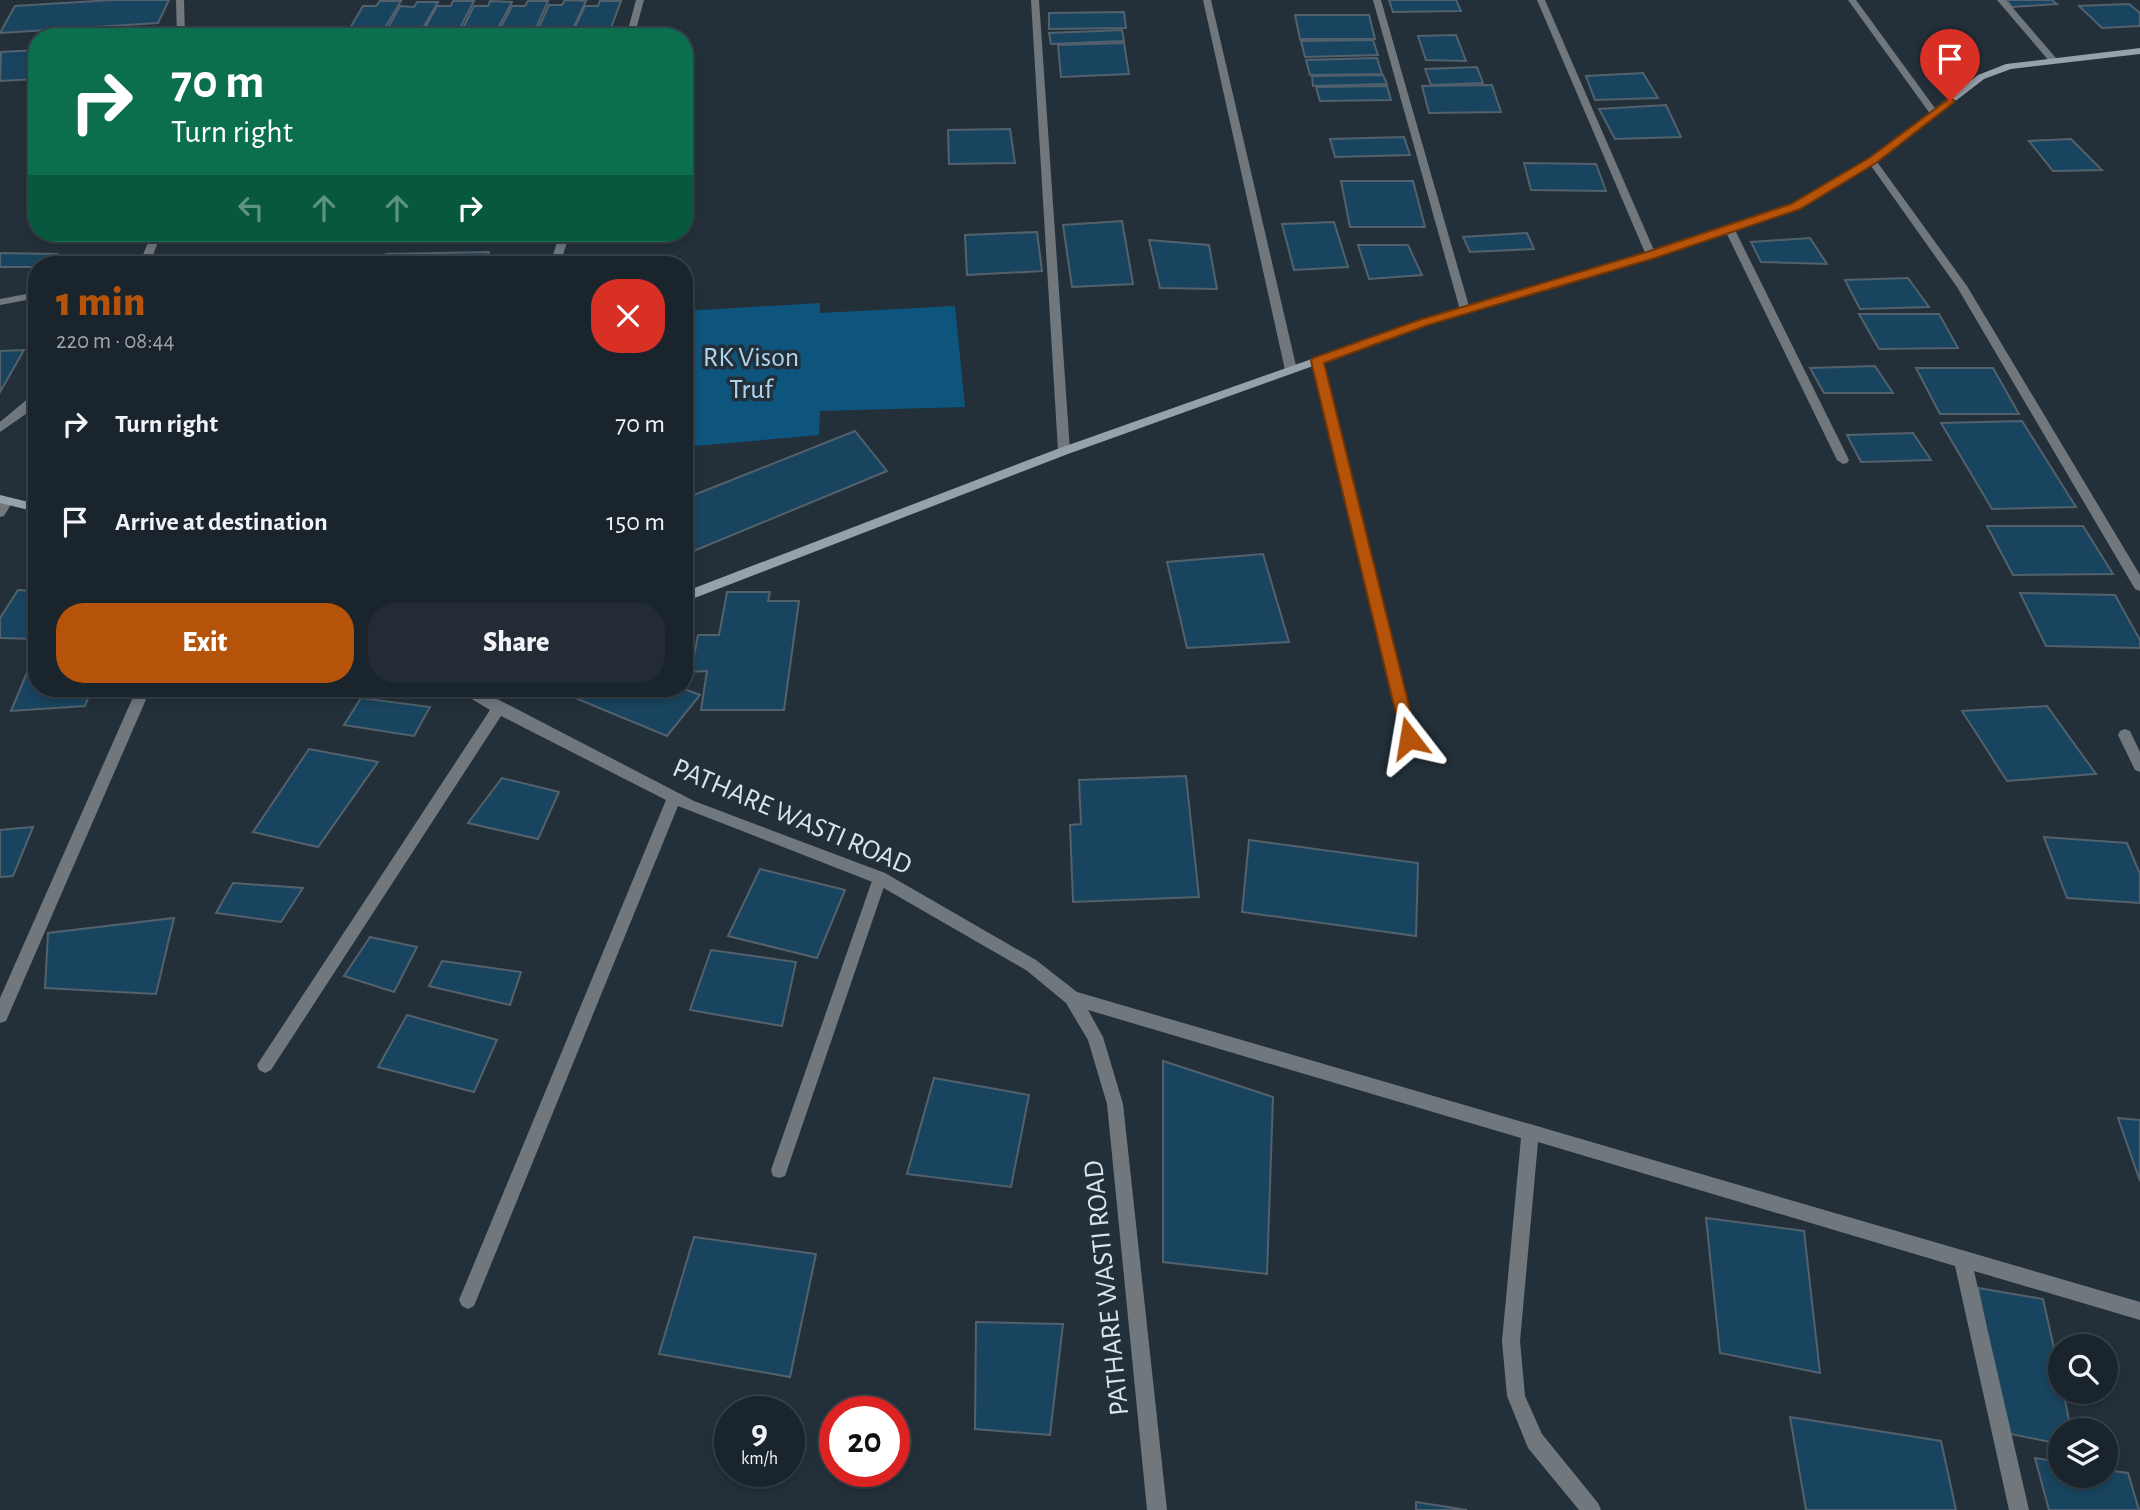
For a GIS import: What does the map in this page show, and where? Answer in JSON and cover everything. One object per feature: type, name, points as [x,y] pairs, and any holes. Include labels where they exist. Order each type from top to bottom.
[{"type":"street","points":[[180,0],[181,28]]},
{"type":"street","points":[[633,28],[640,0]]},
{"type":"street","points":[[1035,0],[1063,451]]},
{"type":"street","points":[[1207,0],[1291,370]]},
{"type":"street","points":[[1377,0],[1465,310]]},
{"type":"street","points":[[1541,0],[1651,255]]},
{"type":"street","points":[[1852,0],[1934,113]]},
{"type":"street","points":[[2001,0],[2053,60]]},
{"type":"street","points":[[693,594],[1063,451],[1291,370],[1465,310],[1651,255],[1796,207],[1872,161],[1981,77],[2009,66],[2140,51]]},
{"type":"street","points":[[1872,161],[1962,286],[2140,586]]},
{"type":"street","points":[[1729,228],[1843,460]]},
{"type":"street","points":[[0,302],[28,297]]},
{"type":"street","points":[[1317,361],[1409,738]]},
{"type":"street","points":[[0,428],[28,407]]},
{"type":"street","points":[[0,513],[4,500],[28,506]]},
{"type":"street","points":[[0,1016],[140,697]]},
{"type":"street","name":"PATHARE WASTI ROAD","points":[[480,697],[674,797],[880,877],[1031,965],[1072,998],[1095,1037],[1115,1104],[1157,1510]]},
{"type":"street","points":[[265,1065],[499,708]]},
{"type":"street","points":[[2125,735],[2140,766]]},
{"type":"street","points":[[468,1300],[674,797]]},
{"type":"street","points":[[779,1170],[880,877]]},
{"type":"street","points":[[1072,998],[2140,1311]]},
{"type":"street","points":[[1530,1133],[1511,1341],[1516,1396],[1535,1441],[1591,1510]]},
{"type":"street","points":[[1963,1261],[2020,1510]]},
{"type":"green space","name":"RK Vison Truf","points":[[820,303],[820,313],[955,306],[965,407],[820,411],[819,435],[693,446],[693,310]]},
{"type":"building","points":[[112,0],[169,0],[158,23],[28,28],[28,31],[0,33],[15,6]]},
{"type":"building","points":[[565,0],[586,1],[574,27],[539,27],[549,5],[562,5]]},
{"type":"building","points":[[1389,0],[1456,0],[1461,11],[1393,12]]},
{"type":"building","points":[[2006,0],[2052,0],[2057,4],[2012,7]]},
{"type":"building","points":[[380,1],[401,1],[385,28],[350,28],[363,6],[376,6]]},
{"type":"building","points":[[453,1],[474,1],[460,28],[425,28],[437,6],[451,6]]},
{"type":"building","points":[[490,1],[512,2],[498,28],[463,28],[474,6],[488,6]]},
{"type":"building","points":[[528,1],[548,1],[536,28],[501,27],[512,6],[525,6]]},
{"type":"building","points":[[600,1],[621,1],[611,28],[575,27],[585,6],[598,6]]},
{"type":"building","points":[[417,2],[438,2],[423,28],[388,28],[400,6],[414,7]]},
{"type":"building","points":[[2129,4],[2140,13],[2140,26],[2102,28],[2079,6]]},
{"type":"building","points":[[1124,12],[1126,28],[1049,29],[1049,13]]},
{"type":"building","points":[[1295,15],[1369,15],[1375,39],[1300,39]]},
{"type":"building","points":[[1122,30],[1124,41],[1051,44],[1049,33]]},
{"type":"building","points":[[1456,35],[1466,61],[1426,60],[1418,36]]},
{"type":"building","points":[[1373,40],[1378,55],[1305,57],[1301,41]]},
{"type":"building","points":[[1124,43],[1129,74],[1061,77],[1058,45]]},
{"type":"building","points":[[28,50],[28,79],[0,81],[1,52]]},
{"type":"building","points":[[1377,58],[1382,74],[1310,75],[1306,60]]},
{"type":"building","points":[[1477,67],[1483,83],[1431,85],[1425,69]]},
{"type":"building","points":[[1643,73],[1658,98],[1595,100],[1586,76]]},
{"type":"building","points":[[1383,75],[1387,84],[1313,86],[1312,76]]},
{"type":"building","points":[[1492,85],[1501,112],[1429,113],[1422,86]]},
{"type":"building","points":[[1387,86],[1391,100],[1320,101],[1316,87]]},
{"type":"building","points":[[1666,105],[1681,137],[1615,139],[1599,109]]},
{"type":"building","points":[[1010,129],[1015,163],[949,164],[948,130]]},
{"type":"building","points":[[1404,137],[1410,155],[1335,157],[1330,139]]},
{"type":"building","points":[[2071,139],[2102,170],[2053,171],[2029,141]]},
{"type":"building","points":[[1524,163],[1596,164],[1606,191],[1531,190]]},
{"type":"building","points":[[1341,181],[1413,181],[1425,227],[1350,227]]},
{"type":"building","points":[[1122,221],[1133,284],[1072,287],[1063,225]]},
{"type":"building","points":[[1334,222],[1348,267],[1294,270],[1282,224]]},
{"type":"building","points":[[1037,232],[1042,271],[967,275],[965,235]]},
{"type":"building","points":[[1527,233],[1534,249],[1470,252],[1463,237]]},
{"type":"building","points":[[1810,238],[1827,264],[1761,262],[1751,242]]},
{"type":"building","points":[[1149,240],[1209,245],[1217,289],[1160,288]]},
{"type":"building","points":[[1358,245],[1408,245],[1422,275],[1369,279]]},
{"type":"building","points":[[489,252],[487,256],[385,256]]},
{"type":"building","points":[[0,253],[57,254],[28,256],[28,267],[0,267]]},
{"type":"building","points":[[1908,278],[1929,307],[1860,309],[1845,280]]},
{"type":"building","points":[[1859,314],[1939,314],[1958,348],[1879,349]]},
{"type":"building","points":[[24,350],[0,392],[0,351]]},
{"type":"building","points":[[1875,366],[1893,393],[1824,393],[1810,368]]},
{"type":"building","points":[[1916,368],[1993,368],[2019,414],[1940,414]]},
{"type":"building","points":[[2022,421],[2076,507],[1992,509],[1941,423]]},
{"type":"building","points":[[855,431],[887,471],[693,551],[693,495]]},
{"type":"building","points":[[1913,433],[1931,460],[1861,462],[1847,435]]},
{"type":"building","points":[[1987,526],[2083,526],[2113,574],[2013,575]]},
{"type":"building","points":[[1263,554],[1289,642],[1187,648],[1167,562]]},
{"type":"building","points":[[18,590],[28,591],[28,639],[0,638],[0,618]]},
{"type":"building","points":[[727,592],[770,592],[768,601],[799,601],[784,710],[701,710],[707,671],[693,672],[698,635],[719,635]]},
{"type":"building","points":[[2020,593],[2115,595],[2140,640],[2140,648],[2046,646]]},
{"type":"building","points":[[28,670],[28,697],[88,697],[85,706],[11,711]]},
{"type":"building","points":[[693,692],[700,695],[667,736],[573,697],[693,697]]},
{"type":"building","points":[[361,698],[430,707],[414,736],[344,725]]},
{"type":"building","points":[[2047,706],[2096,774],[2007,781],[1962,711]]},
{"type":"building","points":[[309,749],[378,762],[318,847],[253,832]]},
{"type":"building","points":[[1186,776],[1199,897],[1073,902],[1070,825],[1081,824],[1079,780]]},
{"type":"building","points":[[502,778],[559,792],[538,839],[468,823]]},
{"type":"building","points":[[33,827],[13,876],[0,877],[0,830]]},
{"type":"building","points":[[2044,837],[2127,843],[2140,874],[2140,903],[2067,898]]},
{"type":"building","points":[[1249,840],[1418,863],[1416,936],[1242,912]]},
{"type":"building","points":[[760,869],[845,890],[817,958],[728,936]]},
{"type":"building","points":[[233,883],[303,888],[281,922],[216,913]]},
{"type":"building","points":[[174,918],[156,994],[45,988],[48,933]]},
{"type":"building","points":[[370,937],[417,947],[394,992],[344,976]]},
{"type":"building","points":[[711,950],[796,962],[782,1026],[690,1010]]},
{"type":"building","points":[[442,961],[521,972],[510,1005],[429,986]]},
{"type":"building","points":[[407,1015],[497,1040],[474,1092],[378,1067]]},
{"type":"building","points":[[1163,1061],[1273,1097],[1267,1274],[1163,1262]]},
{"type":"building","points":[[934,1078],[1029,1095],[1011,1187],[907,1174]]},
{"type":"building","points":[[2118,1118],[2140,1120],[2140,1181]]},
{"type":"building","points":[[1706,1218],[1804,1231],[1820,1373],[1720,1353]]},
{"type":"building","points":[[694,1237],[816,1254],[790,1377],[659,1354]]},
{"type":"building","points":[[1978,1288],[2043,1299],[2051,1334],[2048,1334],[2048,1404],[2066,1404],[2069,1418],[2048,1418],[2048,1442],[2006,1433]]},
{"type":"building","points":[[976,1322],[1063,1324],[1050,1435],[975,1429]]},
{"type":"building","points":[[1790,1417],[1941,1441],[1956,1510],[1806,1510]]},
{"type":"building","points":[[2035,1458],[2048,1460],[2048,1488],[2118,1488],[2118,1472],[2128,1473],[2139,1510],[2049,1510]]},
{"type":"building","points":[[1416,1502],[1467,1510],[1416,1510]]},
{"type":"route","points":[[1409,738],[1317,361],[1423,323],[1651,255],[1796,207],[1872,161],[1950,101]]}]
